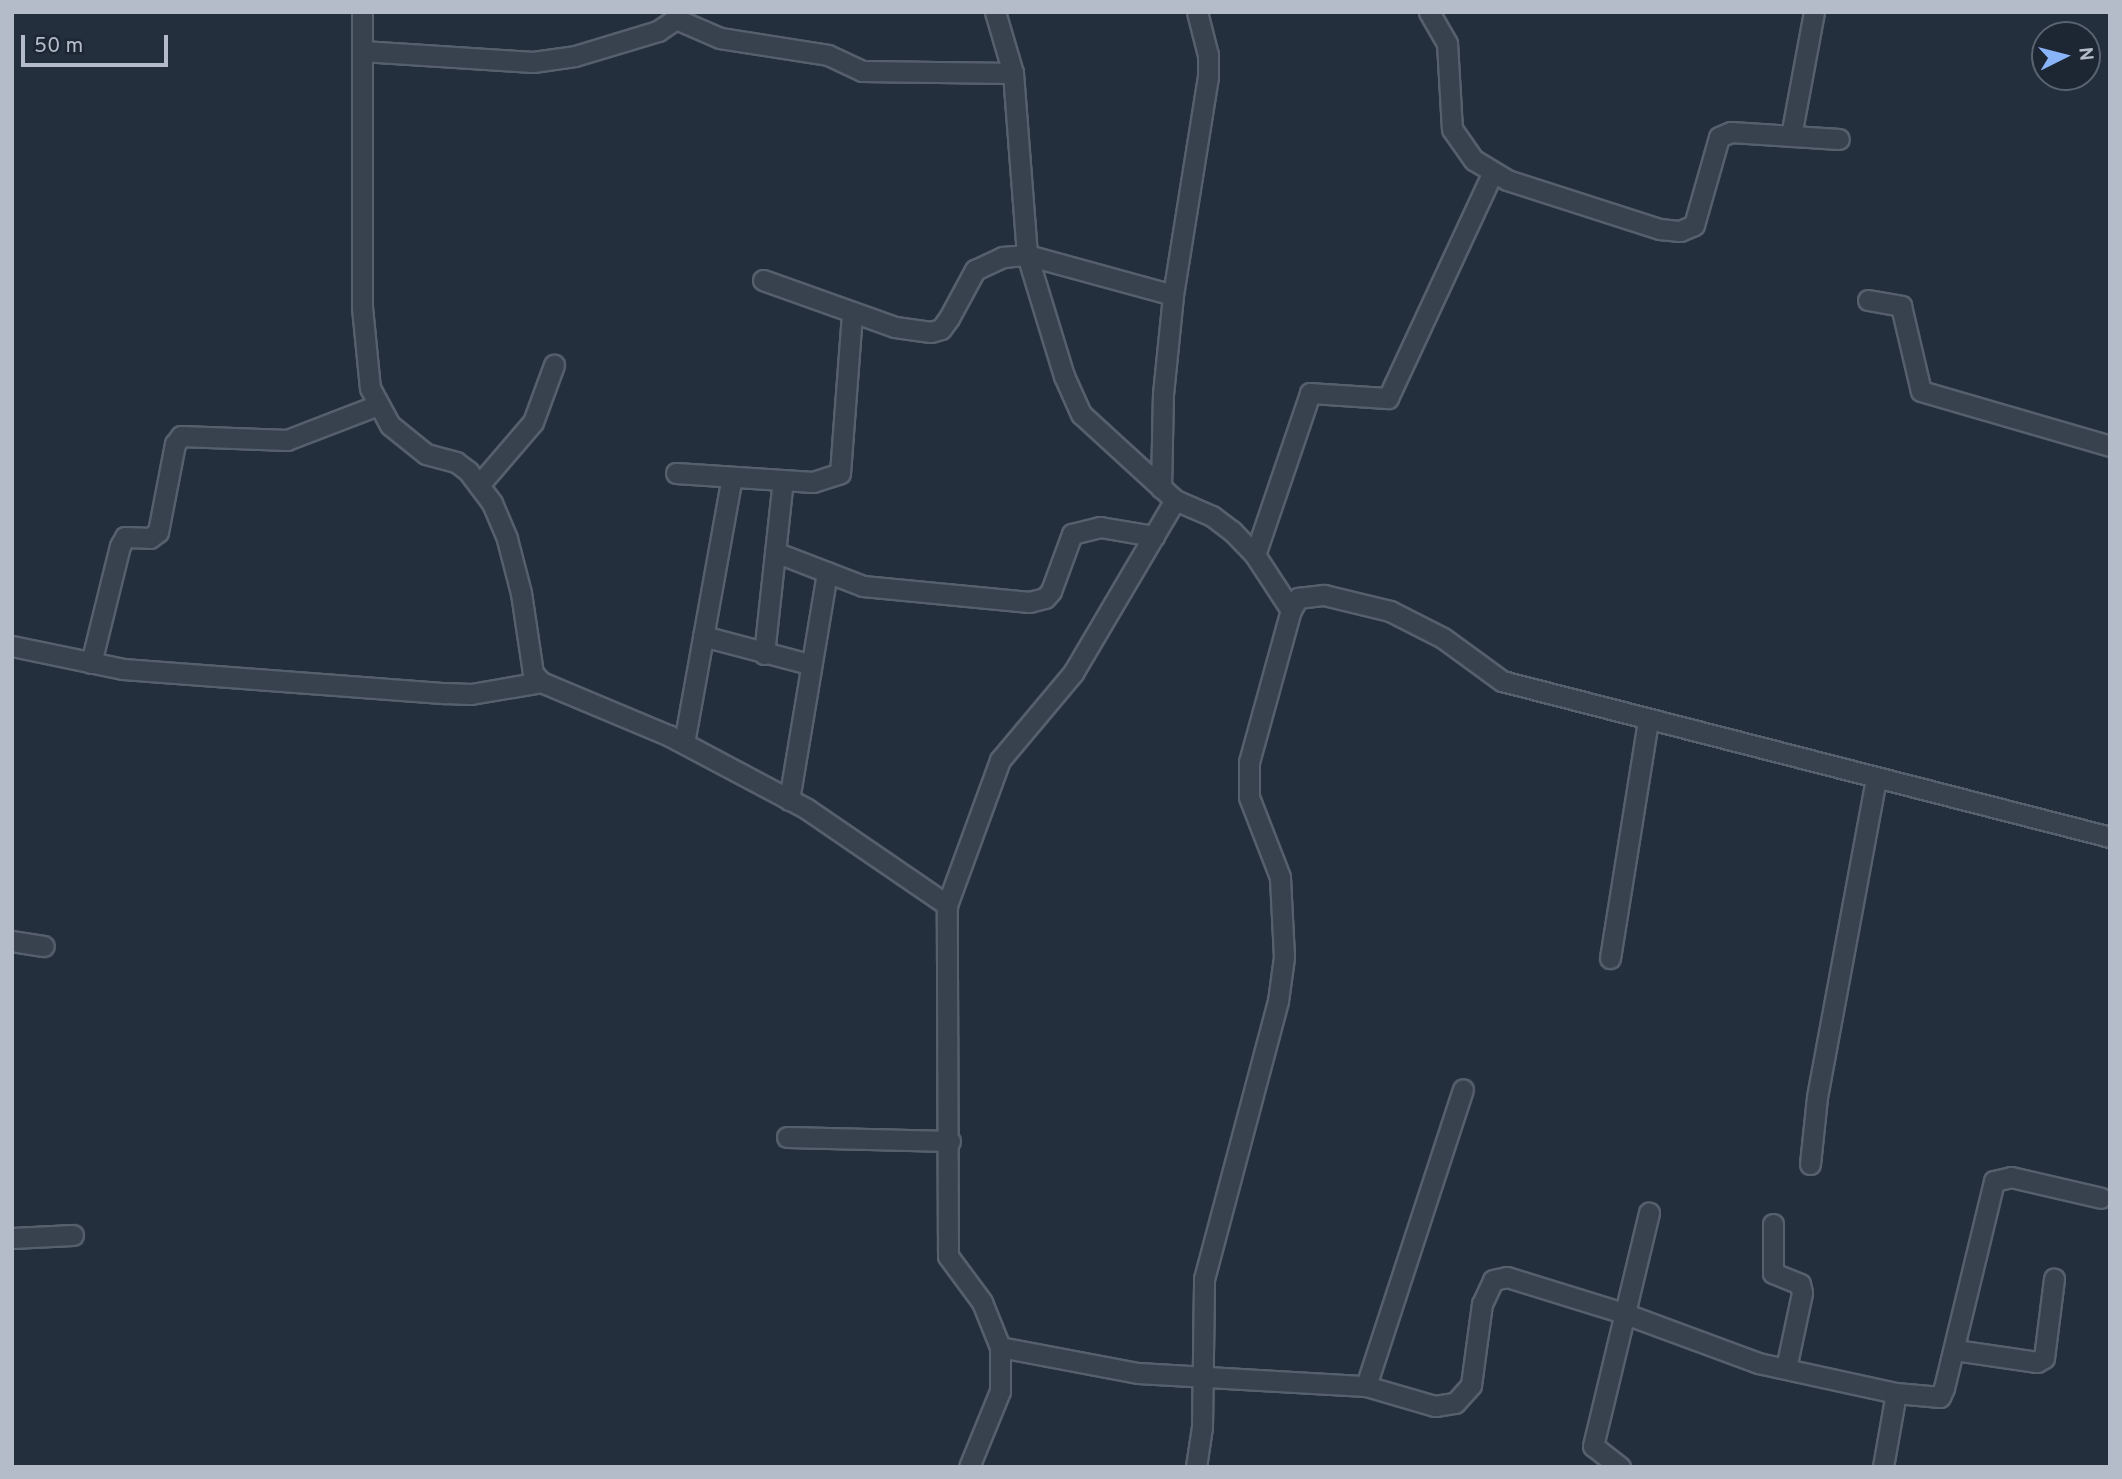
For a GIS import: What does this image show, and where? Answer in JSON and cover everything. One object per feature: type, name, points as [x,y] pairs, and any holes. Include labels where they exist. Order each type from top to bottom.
[{"type":"street","points":[[362,12],[362,307],[370,388],[390,425],[426,454],[456,462],[479,485],[492,503],[508,540],[533,673],[541,681],[684,743],[789,800],[947,905]]},
{"type":"street","points":[[995,12],[1013,73],[1027,256],[1064,376],[1081,414],[1168,494],[1212,516],[1255,555],[1291,610]]},
{"type":"street","points":[[973,1465],[1000,1391],[1000,1347],[982,1302],[948,1256],[950,1140],[947,905],[1000,760],[1073,673],[1154,536],[1168,494],[1163,394],[1173,295],[1208,76],[1208,55],[1197,12]]},
{"type":"street","points":[[1429,12],[1447,43],[1452,129],[1459,145],[1493,172],[1660,229],[1680,230],[1694,225],[1719,137],[1731,132],[1839,139]]},
{"type":"street","points":[[1791,136],[1814,12]]},
{"type":"street","points":[[362,51],[533,62],[627,41],[658,31],[677,16],[720,38],[828,54],[862,71],[1013,73]]},
{"type":"street","points":[[1255,555],[1310,393],[1388,398],[1493,172]]},
{"type":"street","points":[[763,280],[895,327],[930,332],[941,329],[975,270],[1003,257],[1027,256],[1173,295]]},
{"type":"street","points":[[1868,300],[1901,306],[1921,391],[2110,446]]},
{"type":"street","points":[[676,473],[813,482],[840,473],[852,312]]},
{"type":"street","points":[[479,485],[533,422],[554,365]]},
{"type":"street","points":[[91,663],[120,546],[125,537],[150,538],[158,533],[175,444],[181,436],[286,440],[378,405]]},
{"type":"street","points":[[684,743],[732,477]]},
{"type":"street","points":[[764,654],[783,480]]},
{"type":"street","points":[[775,552],[863,586],[1029,602],[1045,598],[1051,590],[1072,534],[1100,527],[1154,536]]},
{"type":"street","points":[[789,800],[809,664],[827,572]]},
{"type":"street","points":[[1196,1467],[1204,1374],[1200,1327],[1204,1279],[1278,1001],[1284,957],[1280,877],[1249,797],[1247,781],[1261,711],[1277,668],[1291,610],[1298,598],[1310,594],[1390,611],[1443,638],[1503,681],[1648,721],[2110,837]]},
{"type":"street","points":[[703,636],[809,664]]},
{"type":"street","points":[[12,646],[123,669],[471,694],[541,681]]},
{"type":"street","points":[[1610,958],[1648,721]]},
{"type":"street","points":[[1810,1164],[1817,1097],[1876,778]]},
{"type":"street","points":[[12,941],[44,946]]},
{"type":"street","points":[[1366,1386],[1463,1089]]},
{"type":"street","points":[[787,1137],[950,1140]]},
{"type":"street","points":[[1000,1347],[1138,1373],[1204,1374],[1366,1386],[1435,1406],[1455,1403],[1471,1385],[1482,1304],[1493,1280],[1507,1277],[1623,1312],[1758,1363],[1896,1393],[1940,1397],[1955,1350],[1994,1181],[2011,1177],[2101,1198]]},
{"type":"street","points":[[1620,1467],[1593,1446],[1623,1312],[1649,1213]]},
{"type":"street","points":[[1773,1224],[1773,1273],[1800,1284],[1802,1293],[1786,1368]]},
{"type":"street","points":[[12,1238],[73,1235]]},
{"type":"street","points":[[1955,1350],[2037,1362],[2044,1358],[2054,1279]]},
{"type":"street","points":[[1883,1467],[1896,1393]]}]
